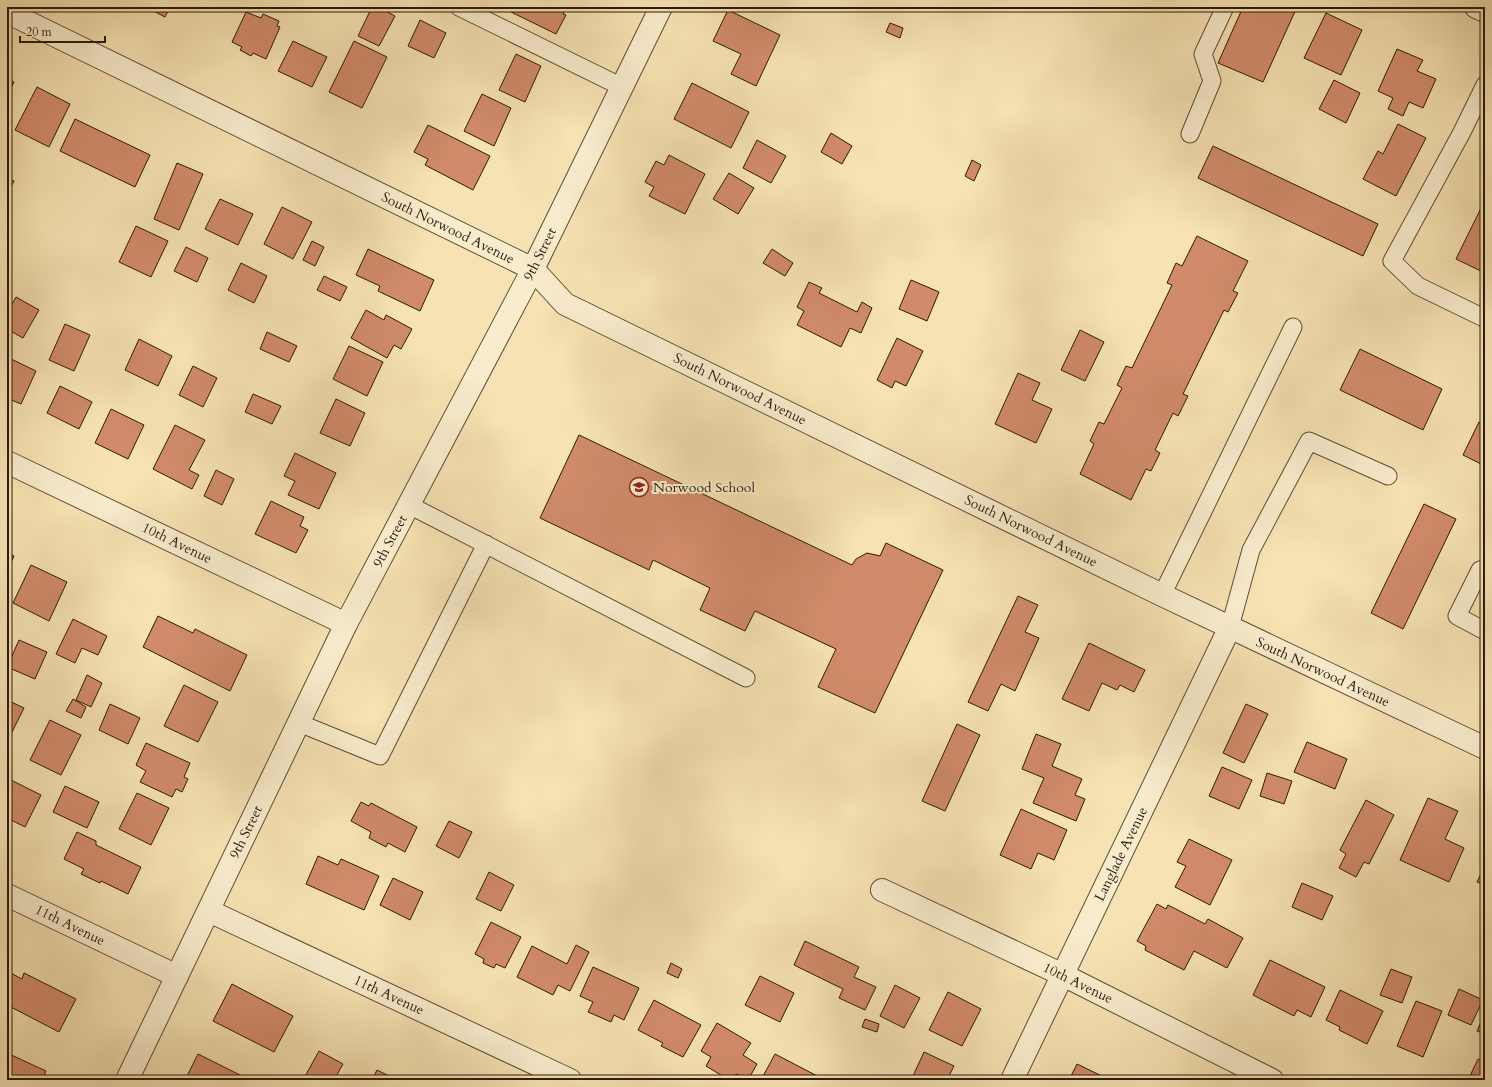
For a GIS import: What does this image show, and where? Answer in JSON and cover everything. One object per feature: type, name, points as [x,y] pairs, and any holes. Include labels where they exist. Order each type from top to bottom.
[{"type":"street","name":"9th Street","points":[[127,1080],[346,624],[533,269],[661,7]]},
{"type":"street","points":[[1476,7],[1485,12]]},
{"type":"street","name":"South Norwood Avenue","points":[[7,12],[533,269],[565,304],[1162,595],[1485,748]]},
{"type":"street","name":"10th Avenue","points":[[7,462],[346,624]]},
{"type":"street","name":"Langlade Avenue","points":[[1012,1080],[1230,627]]},
{"type":"street","name":"10th Avenue","points":[[882,890],[1063,975],[1272,1080]]},
{"type":"street","name":"11th Avenue","points":[[7,895],[177,976]]},
{"type":"street","name":"11th Avenue","points":[[209,911],[568,1080]]},
{"type":"lane","points":[[460,7],[622,87]]},
{"type":"lane","points":[[1190,134],[1212,81],[1203,54],[1225,7]]},
{"type":"lane","points":[[1484,318],[1418,286],[1392,261],[1462,132],[1485,85]]},
{"type":"lane","points":[[1162,595],[1293,327]]},
{"type":"lane","points":[[1230,627],[1251,550],[1309,441],[1388,476]]},
{"type":"lane","points":[[409,505],[746,678]]},
{"type":"lane","points":[[299,723],[380,756],[486,544]]},
{"type":"lane","points":[[1483,571],[1457,616],[1485,631]]},
{"type":"building","points":[[146,7],[170,7],[165,17]]},
{"type":"building","points":[[372,7],[378,7],[395,16],[379,46],[358,36]]},
{"type":"building","points":[[514,7],[567,7],[563,14],[566,15],[556,34],[511,12]]},
{"type":"building","points":[[1243,7],[1297,7],[1263,82],[1218,63]]},
{"type":"building","points":[[728,10],[780,35],[756,86],[731,74],[741,54],[713,41]]},
{"type":"building","points":[[246,12],[261,18],[263,14],[279,21],[277,26],[280,27],[266,59],[253,53],[251,56],[240,50],[242,47],[232,42]]},
{"type":"building","points":[[1326,13],[1362,30],[1341,75],[1304,58]]},
{"type":"building","points":[[420,20],[446,33],[434,58],[408,46]]},
{"type":"building","points":[[890,23],[903,28],[900,38],[886,32]]},
{"type":"building","points":[[293,41],[327,57],[312,87],[278,71]]},
{"type":"building","points":[[354,41],[387,57],[362,108],[329,92]]},
{"type":"building","points":[[1397,49],[1423,60],[1417,71],[1436,79],[1423,108],[1409,102],[1403,116],[1388,109],[1393,98],[1378,91]]},
{"type":"building","points":[[516,54],[541,66],[525,102],[499,90]]},
{"type":"building","points":[[7,79],[14,82],[7,96]]},
{"type":"building","points":[[1334,80],[1360,93],[1346,123],[1319,109]]},
{"type":"building","points":[[692,83],[749,112],[731,148],[674,119]]},
{"type":"building","points":[[37,87],[70,104],[49,147],[15,130]]},
{"type":"building","points":[[482,94],[511,108],[494,146],[464,131]]},
{"type":"building","points":[[75,119],[150,155],[135,187],[60,151]]},
{"type":"building","points":[[1398,124],[1426,138],[1396,196],[1363,179],[1378,151],[1383,154]]},
{"type":"building","points":[[428,125],[490,156],[473,190],[425,165],[428,159],[414,152]]},
{"type":"building","points":[[831,133],[852,146],[842,164],[821,152]]},
{"type":"building","points":[[757,140],[786,156],[771,183],[743,168]]},
{"type":"building","points":[[1213,146],[1378,224],[1363,256],[1198,178]]},
{"type":"building","points":[[669,155],[705,174],[685,214],[649,196],[654,187],[645,182],[656,161],[664,165]]},
{"type":"building","points":[[972,160],[981,165],[974,181],[965,176]]},
{"type":"building","points":[[177,163],[203,174],[179,230],[154,219]]},
{"type":"building","points":[[729,173],[754,188],[738,214],[713,199]]},
{"type":"building","points":[[7,178],[14,181],[7,194]]},
{"type":"building","points":[[220,199],[253,214],[238,245],[205,229]]},
{"type":"building","points":[[1485,200],[1485,273],[1456,259]]},
{"type":"building","points":[[282,207],[312,222],[293,259],[264,244]]},
{"type":"building","points":[[136,226],[168,241],[151,277],[119,262]]},
{"type":"building","points":[[1197,236],[1248,261],[1233,291],[1238,293],[1228,312],[1224,310],[1183,394],[1188,396],[1178,416],[1173,413],[1155,450],[1160,453],[1151,471],[1146,469],[1131,500],[1080,474],[1094,444],[1090,441],[1099,422],[1104,424],[1122,388],[1117,385],[1126,366],[1132,368],[1172,285],[1167,283],[1176,263],[1182,266]]},
{"type":"building","points":[[312,241],[324,247],[315,266],[303,260]]},
{"type":"building","points":[[186,247],[208,258],[197,282],[174,271]]},
{"type":"building","points":[[368,249],[434,280],[420,311],[378,291],[380,286],[356,275]]},
{"type":"building","points":[[772,249],[793,263],[785,276],[763,263]]},
{"type":"building","points":[[241,263],[267,276],[254,303],[228,290]]},
{"type":"building","points":[[324,276],[347,287],[340,301],[317,290]]},
{"type":"building","points":[[911,280],[939,292],[927,321],[899,309]]},
{"type":"building","points":[[809,282],[822,288],[819,293],[857,312],[862,302],[872,308],[861,333],[850,328],[841,347],[797,325],[804,311],[797,307]]},
{"type":"building","points":[[16,297],[39,310],[23,338],[7,329],[7,313]]},
{"type":"building","points":[[366,310],[384,320],[386,315],[412,329],[401,349],[394,345],[387,358],[351,338]]},
{"type":"building","points":[[65,324],[90,335],[74,371],[49,360]]},
{"type":"building","points":[[1080,330],[1104,342],[1085,381],[1061,370]]},
{"type":"building","points":[[267,332],[297,346],[289,362],[260,349]]},
{"type":"building","points":[[897,338],[923,351],[906,386],[895,381],[892,388],[877,380]]},
{"type":"building","points":[[139,339],[172,356],[158,386],[125,370]]},
{"type":"building","points":[[349,346],[383,362],[367,396],[333,379]]},
{"type":"building","points":[[1360,349],[1442,389],[1423,430],[1340,390]]},
{"type":"building","points":[[7,357],[36,371],[21,404],[7,398]]},
{"type":"building","points":[[193,366],[217,378],[203,407],[179,395]]},
{"type":"building","points":[[1018,373],[1040,383],[1032,400],[1052,409],[1036,443],[995,424]]},
{"type":"building","points":[[60,386],[92,402],[79,429],[47,413]]},
{"type":"building","points":[[253,394],[281,406],[272,424],[245,412]]},
{"type":"building","points":[[336,399],[365,413],[350,446],[320,433]]},
{"type":"building","points":[[111,409],[144,425],[128,459],[95,443]]},
{"type":"building","points":[[1479,422],[1485,425],[1485,466],[1463,455]]},
{"type":"building","points":[[175,425],[205,440],[189,470],[199,475],[192,489],[153,469]]},
{"type":"building","points":[[579,435],[852,565],[856,559],[867,553],[880,556],[886,543],[943,570],[875,713],[818,687],[836,649],[755,611],[745,631],[700,610],[710,588],[653,560],[649,570],[540,518]]},
{"type":"building","points":[[295,453],[336,473],[319,509],[288,495],[295,481],[284,476]]},
{"type":"building","points":[[216,470],[234,479],[222,505],[204,496]]},
{"type":"building","points":[[271,501],[304,517],[300,526],[308,530],[296,553],[255,534]]},
{"type":"building","points":[[1424,504],[1456,519],[1403,629],[1371,613]]},
{"type":"building","points":[[7,553],[14,556],[7,571]]},
{"type":"building","points":[[31,565],[67,582],[49,621],[13,603]]},
{"type":"building","points":[[1018,596],[1038,605],[1025,632],[1039,638],[1015,691],[1001,684],[988,711],[968,702]]},
{"type":"building","points":[[158,616],[193,633],[195,629],[247,655],[230,691],[143,647]]},
{"type":"building","points":[[73,619],[107,636],[98,655],[82,648],[75,663],[56,654]]},
{"type":"building","points":[[19,640],[47,652],[35,679],[7,667]]},
{"type":"building","points":[[1089,643],[1145,670],[1134,692],[1120,685],[1117,690],[1102,683],[1089,711],[1062,699]]},
{"type":"building","points":[[87,675],[102,683],[91,707],[76,700]]},
{"type":"building","points":[[184,685],[218,702],[198,742],[164,726]]},
{"type":"building","points":[[73,699],[86,707],[81,718],[66,711]]},
{"type":"building","points":[[7,700],[24,708],[7,742]]},
{"type":"building","points":[[110,704],[140,718],[128,744],[99,730]]},
{"type":"building","points":[[1246,704],[1268,714],[1244,763],[1223,753]]},
{"type":"building","points":[[50,720],[81,735],[61,775],[30,760]]},
{"type":"building","points":[[957,724],[980,735],[945,811],[922,801]]},
{"type":"building","points":[[1036,734],[1061,744],[1052,766],[1082,779],[1075,795],[1085,799],[1076,821],[1033,803],[1044,778],[1022,769]]},
{"type":"building","points":[[1307,742],[1347,759],[1335,789],[1294,772]]},
{"type":"building","points":[[146,743],[190,763],[184,777],[188,779],[182,792],[176,789],[172,797],[140,782],[146,771],[136,765]]},
{"type":"building","points":[[1222,767],[1252,780],[1239,809],[1209,796]]},
{"type":"building","points":[[1267,773],[1292,781],[1284,804],[1260,796]]},
{"type":"building","points":[[7,778],[41,795],[25,827],[7,818]]},
{"type":"building","points":[[65,786],[99,802],[87,828],[53,812]]},
{"type":"building","points":[[137,793],[169,808],[151,845],[119,829]]},
{"type":"building","points":[[1428,798],[1458,811],[1445,839],[1464,848],[1449,882],[1400,860]]},
{"type":"building","points":[[1366,800],[1394,815],[1369,864],[1364,862],[1356,877],[1339,868],[1346,854],[1340,850]]},
{"type":"building","points":[[361,802],[369,806],[371,803],[417,827],[405,852],[388,843],[386,847],[369,838],[371,832],[351,821]]},
{"type":"building","points":[[1021,809],[1067,830],[1054,860],[1038,853],[1031,869],[1000,855]]},
{"type":"building","points":[[449,821],[472,832],[459,858],[436,846]]},
{"type":"building","points":[[77,832],[96,841],[96,845],[141,867],[128,894],[101,881],[100,883],[81,874],[84,869],[64,859]]},
{"type":"building","points":[[1189,839],[1232,860],[1210,905],[1175,887],[1186,866],[1177,862]]},
{"type":"building","points":[[318,856],[338,865],[341,859],[379,876],[364,910],[306,884]]},
{"type":"building","points":[[1485,857],[1485,885],[1477,882],[1484,867],[1481,866]]},
{"type":"building","points":[[489,872],[514,885],[501,911],[476,899]]},
{"type":"building","points":[[393,878],[423,892],[410,920],[380,905]]},
{"type":"building","points":[[1302,883],[1333,896],[1322,920],[1292,907]]},
{"type":"building","points":[[1157,904],[1166,909],[1168,905],[1205,924],[1208,919],[1243,938],[1227,968],[1194,951],[1184,970],[1145,950],[1146,946],[1137,941]]},
{"type":"building","points":[[491,922],[521,937],[505,968],[496,964],[494,968],[483,963],[484,959],[475,954]]},
{"type":"building","points":[[805,941],[859,967],[854,977],[876,987],[865,1010],[839,998],[843,989],[794,965]]},
{"type":"building","points":[[576,945],[589,952],[570,991],[558,985],[553,995],[517,977],[532,946],[567,964]]},
{"type":"building","points":[[1270,960],[1325,987],[1311,1017],[1297,1010],[1294,1016],[1253,995]]},
{"type":"building","points":[[671,963],[682,969],[678,978],[667,973]]},
{"type":"building","points":[[593,967],[639,988],[624,1020],[614,1015],[611,1022],[588,1012],[593,1002],[580,996]]},
{"type":"building","points":[[1391,969],[1412,977],[1402,1003],[1380,995]]},
{"type":"building","points":[[7,971],[22,979],[24,973],[76,999],[59,1032],[7,1005]]},
{"type":"building","points":[[760,976],[794,993],[780,1022],[745,1005]]},
{"type":"building","points":[[232,984],[293,1016],[274,1052],[213,1021]]},
{"type":"building","points":[[895,985],[920,998],[904,1028],[880,1016]]},
{"type":"building","points":[[1459,989],[1483,1000],[1471,1025],[1448,1015]]},
{"type":"building","points":[[1340,990],[1383,1011],[1367,1044],[1339,1030],[1340,1027],[1326,1020]]},
{"type":"building","points":[[948,992],[981,1009],[962,1046],[929,1030]]},
{"type":"building","points":[[654,1000],[701,1025],[683,1057],[661,1046],[663,1043],[638,1030]]},
{"type":"building","points":[[1416,1001],[1442,1011],[1423,1057],[1397,1046]]},
{"type":"building","points":[[1485,1013],[1485,1034],[1477,1031]]},
{"type":"building","points":[[865,1019],[879,1024],[877,1032],[862,1027]]},
{"type":"building","points":[[717,1023],[751,1043],[743,1055],[757,1064],[748,1080],[736,1074],[733,1080],[729,1080],[706,1066],[711,1057],[701,1051]]},
{"type":"building","points":[[319,1051],[343,1064],[334,1080],[303,1080]]},
{"type":"building","points":[[924,1052],[954,1066],[947,1080],[921,1080],[913,1076]]},
{"type":"building","points":[[7,1053],[46,1071],[42,1080],[7,1080]]},
{"type":"building","points":[[198,1054],[250,1080],[185,1080]]},
{"type":"building","points":[[775,1054],[823,1079],[761,1080]]},
{"type":"building","points":[[1478,1059],[1485,1062],[1485,1080],[1468,1080]]},
{"type":"building","points":[[1077,1064],[1110,1080],[1069,1080]]},
{"type":"building","points":[[377,1070],[397,1080],[372,1080]]},
{"type":"building","points":[[345,1075],[355,1080],[343,1080]]},
{"type":"place","name":"Norwood School","points":[[639,487]]}]
